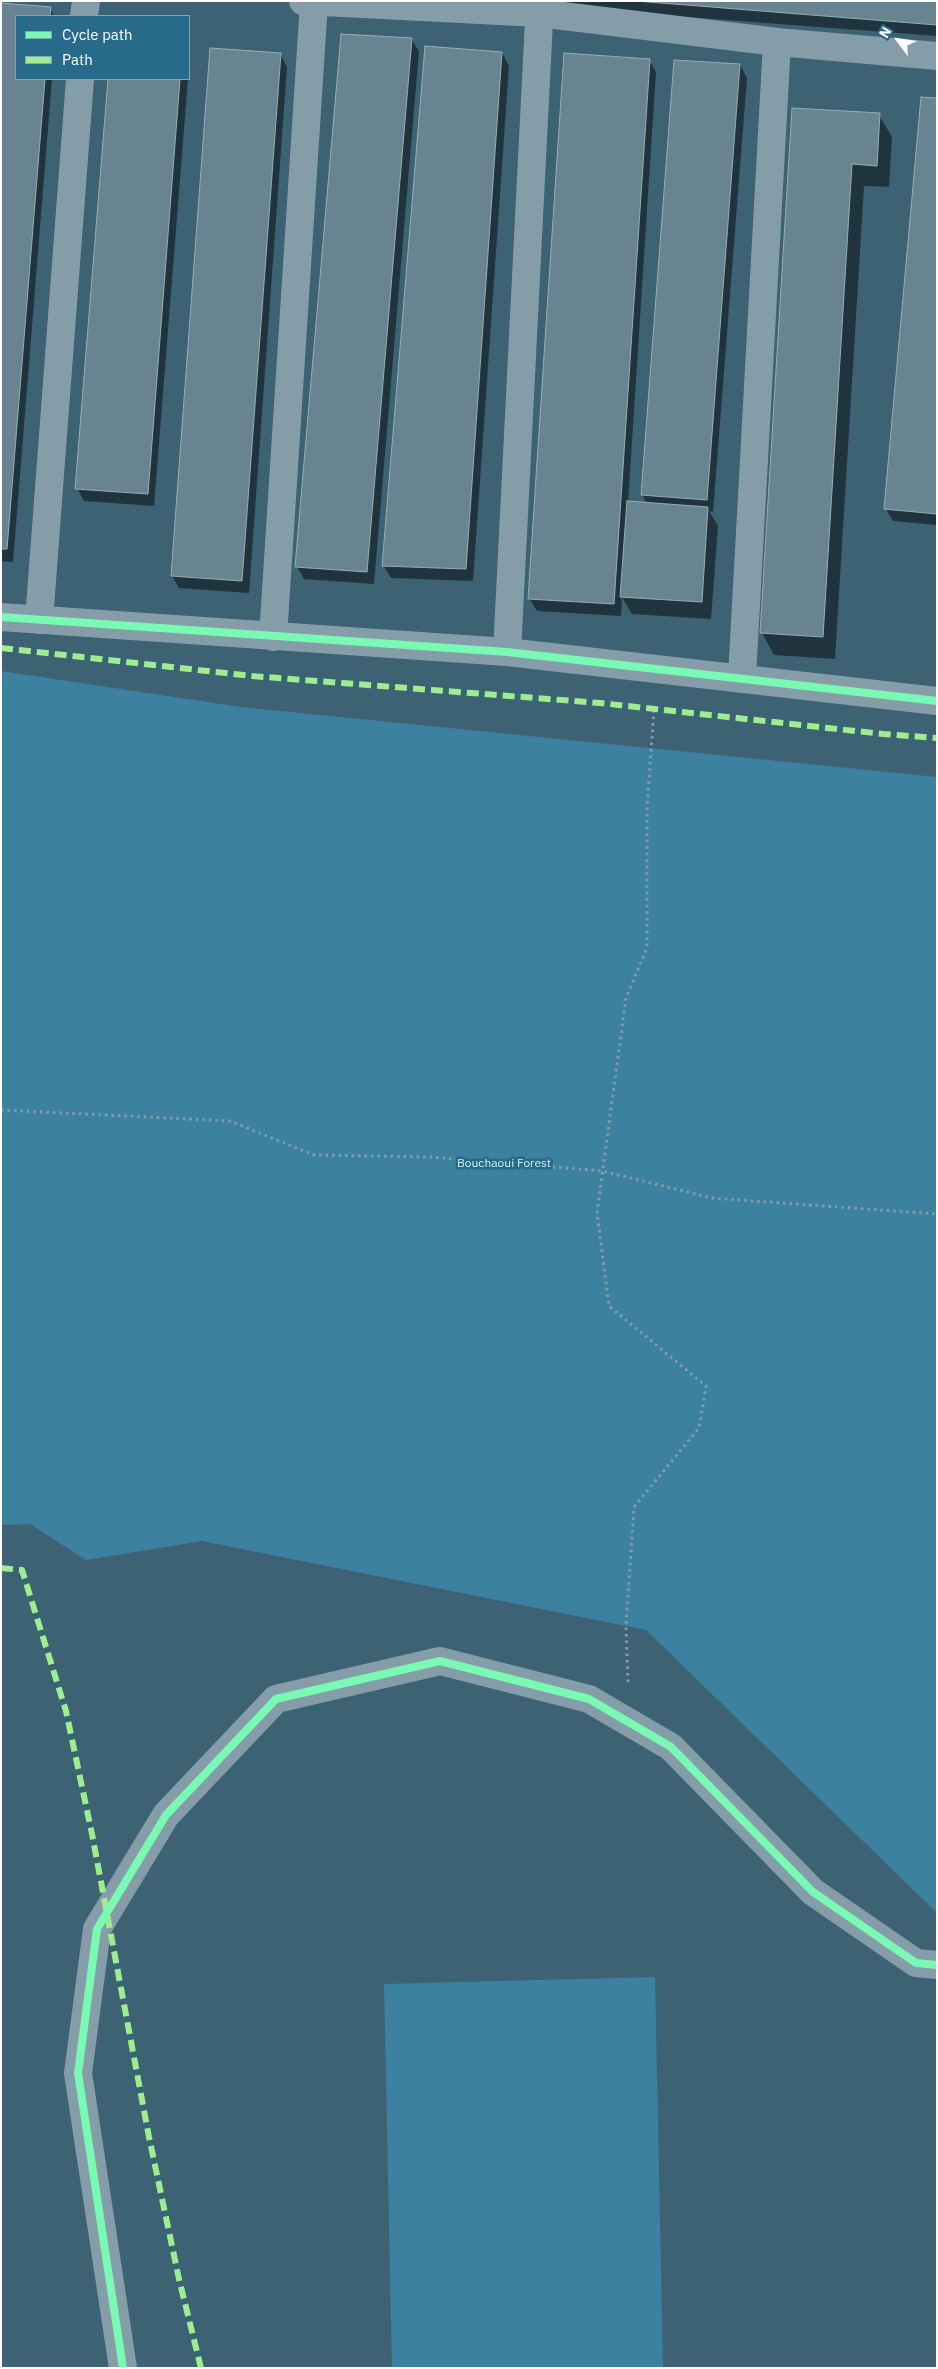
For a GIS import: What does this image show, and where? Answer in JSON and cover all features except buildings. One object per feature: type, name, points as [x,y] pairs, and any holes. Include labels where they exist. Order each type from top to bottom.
[{"type":"street","points":[[84,15],[86,1]]},
{"type":"street","points":[[272,637],[308,2],[540,7],[777,42],[937,56]]},
{"type":"street","points":[[507,652],[540,7]]},
{"type":"street","points":[[742,677],[777,42]]},
{"type":"street","points":[[39,620],[80,80]]},
{"type":"street","points":[[1,617],[507,652],[742,677],[937,701]]},
{"type":"street","points":[[123,2368],[78,2073],[97,1930],[166,1815],[276,1699],[440,1661],[589,1700],[671,1747],[812,1892],[916,1963],[937,1965]]},
{"type":"path","points":[[629,1722],[626,1626],[634,1507],[699,1428],[706,1386],[610,1306],[597,1214],[626,998],[648,948],[647,808],[654,709]]},
{"type":"path","points":[[1,1110],[230,1121],[314,1155],[431,1157],[602,1172],[712,1198],[937,1214]]},
{"type":"green space","name":"Bouchaoui Forest","points":[[1,671],[241,707],[937,777],[937,1913],[646,1630],[202,1541],[86,1560],[30,1524],[1,1525]]},
{"type":"green space","points":[[655,1977],[663,2368],[392,2368],[384,1984]]},
{"type":"marked path","points":[[1,648],[252,676],[600,703],[883,734],[937,738]]},
{"type":"marked path","points":[[1,1568],[22,1570],[66,1711],[92,1834],[149,2137],[179,2279],[201,2368]]},
{"type":"cycle path","points":[[1,617],[507,652],[937,701]]},
{"type":"cycle path","points":[[123,2368],[78,2073],[97,1929],[166,1815],[276,1699],[440,1661],[589,1699],[671,1747],[813,1892],[916,1963],[937,1965]]}]
